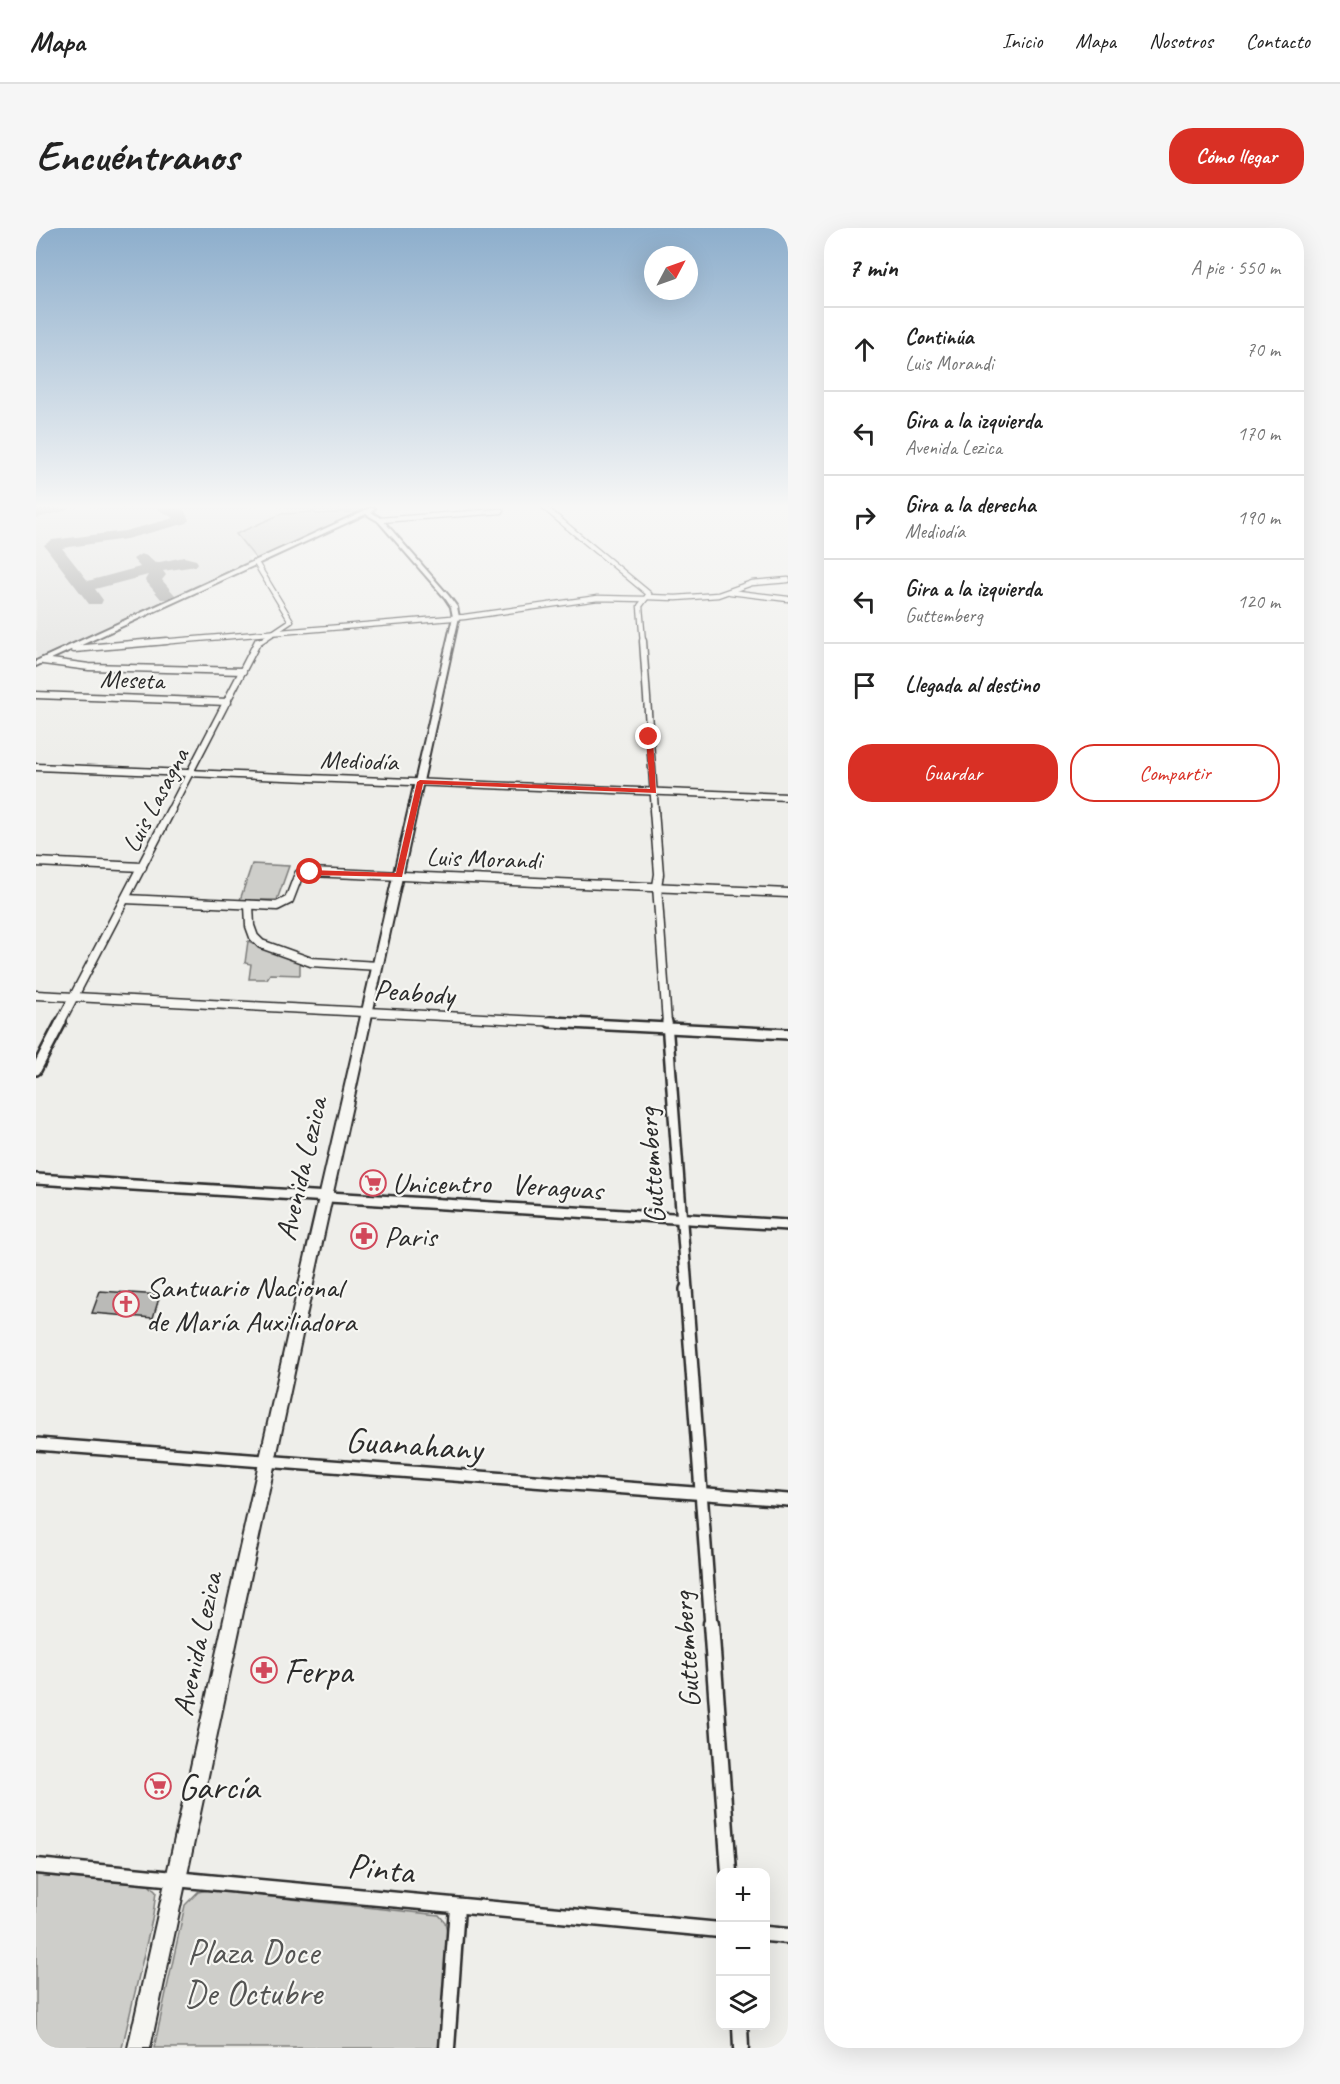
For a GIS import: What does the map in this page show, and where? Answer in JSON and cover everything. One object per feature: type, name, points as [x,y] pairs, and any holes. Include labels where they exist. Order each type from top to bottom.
[{"type":"street","points":[[39,663],[193,593]]},
{"type":"street","name":"Luis Lasagna","points":[[36,1070],[259,640],[288,625],[291,621],[274,593]]},
{"type":"street","points":[[443,593],[454,607],[456,617]]},
{"type":"street","points":[[646,598],[648,593]]},
{"type":"street","points":[[74,649],[456,617],[534,605],[612,598],[675,598],[721,593]]},
{"type":"street","points":[[739,593],[788,598]]},
{"type":"street","points":[[759,593],[788,598]]},
{"type":"street","name":"Guttemberg","points":[[646,598],[640,606],[659,873],[657,886],[729,1868]]},
{"type":"street","name":"Avenida Lezica","points":[[139,2048],[456,617]]},
{"type":"street","points":[[39,663],[89,667],[243,671]]},
{"type":"street","name":"Meseta","points":[[36,695],[228,702]]},
{"type":"street","name":"Mediodía","points":[[36,767],[788,797]]},
{"type":"street","points":[[36,862],[142,867]]},
{"type":"street","name":"Luis Morandi","points":[[125,899],[277,906],[286,903],[299,874],[303,873],[788,893]]},
{"type":"street","points":[[249,905],[247,915],[255,940],[261,944],[311,962],[378,966]]},
{"type":"street","name":"Peabody","points":[[36,994],[788,1034]]},
{"type":"street","name":"Veraguas","points":[[36,1179],[788,1225]]},
{"type":"street","name":"Guanahany","points":[[36,1444],[788,1500]]},
{"type":"street","name":"Pinta","points":[[36,1866],[716,1930]]},
{"type":"street","points":[[447,2048],[457,1907]]},
{"type":"street","points":[[770,1934],[788,1936]]},
{"type":"street","points":[[740,2030],[741,2048]]},
{"type":"shaded area","points":[[36,593],[186,593],[45,658],[36,657]]},
{"type":"green space","points":[[252,864],[289,866],[277,900],[240,900]]},
{"type":"green space","points":[[248,941],[300,962],[300,975],[270,974],[267,979],[249,979],[251,964],[245,963]]},
{"type":"green space","name":"Plaza Doce De Octubre","points":[[36,1875],[149,1885],[156,1892],[153,1915],[122,2048],[36,2048]]},
{"type":"green space","name":"Plaza Doce De Octubre","points":[[208,1890],[439,1915],[445,1922],[448,1937],[439,2048],[154,2048],[185,1905],[198,1892]]},
{"type":"building","name":"Santuario Nacional de María Auxiliadora","points":[[100,1291],[160,1295],[153,1318],[92,1313]]},
{"type":"taxiway","points":[[89,593],[95,600]]},
{"type":"place","name":"Unicentro","points":[[373,1183]]},
{"type":"place","name":"Paris","points":[[364,1236]]},
{"type":"place","name":"Santuario Nacional de María Auxiliadora","points":[[126,1304]]},
{"type":"place","name":"Ferpa","points":[[264,1670]]},
{"type":"place","name":"García","points":[[158,1786]]},
{"type":"route","points":[[310,872],[400,876],[420,782],[653,791],[649,737]]}]
